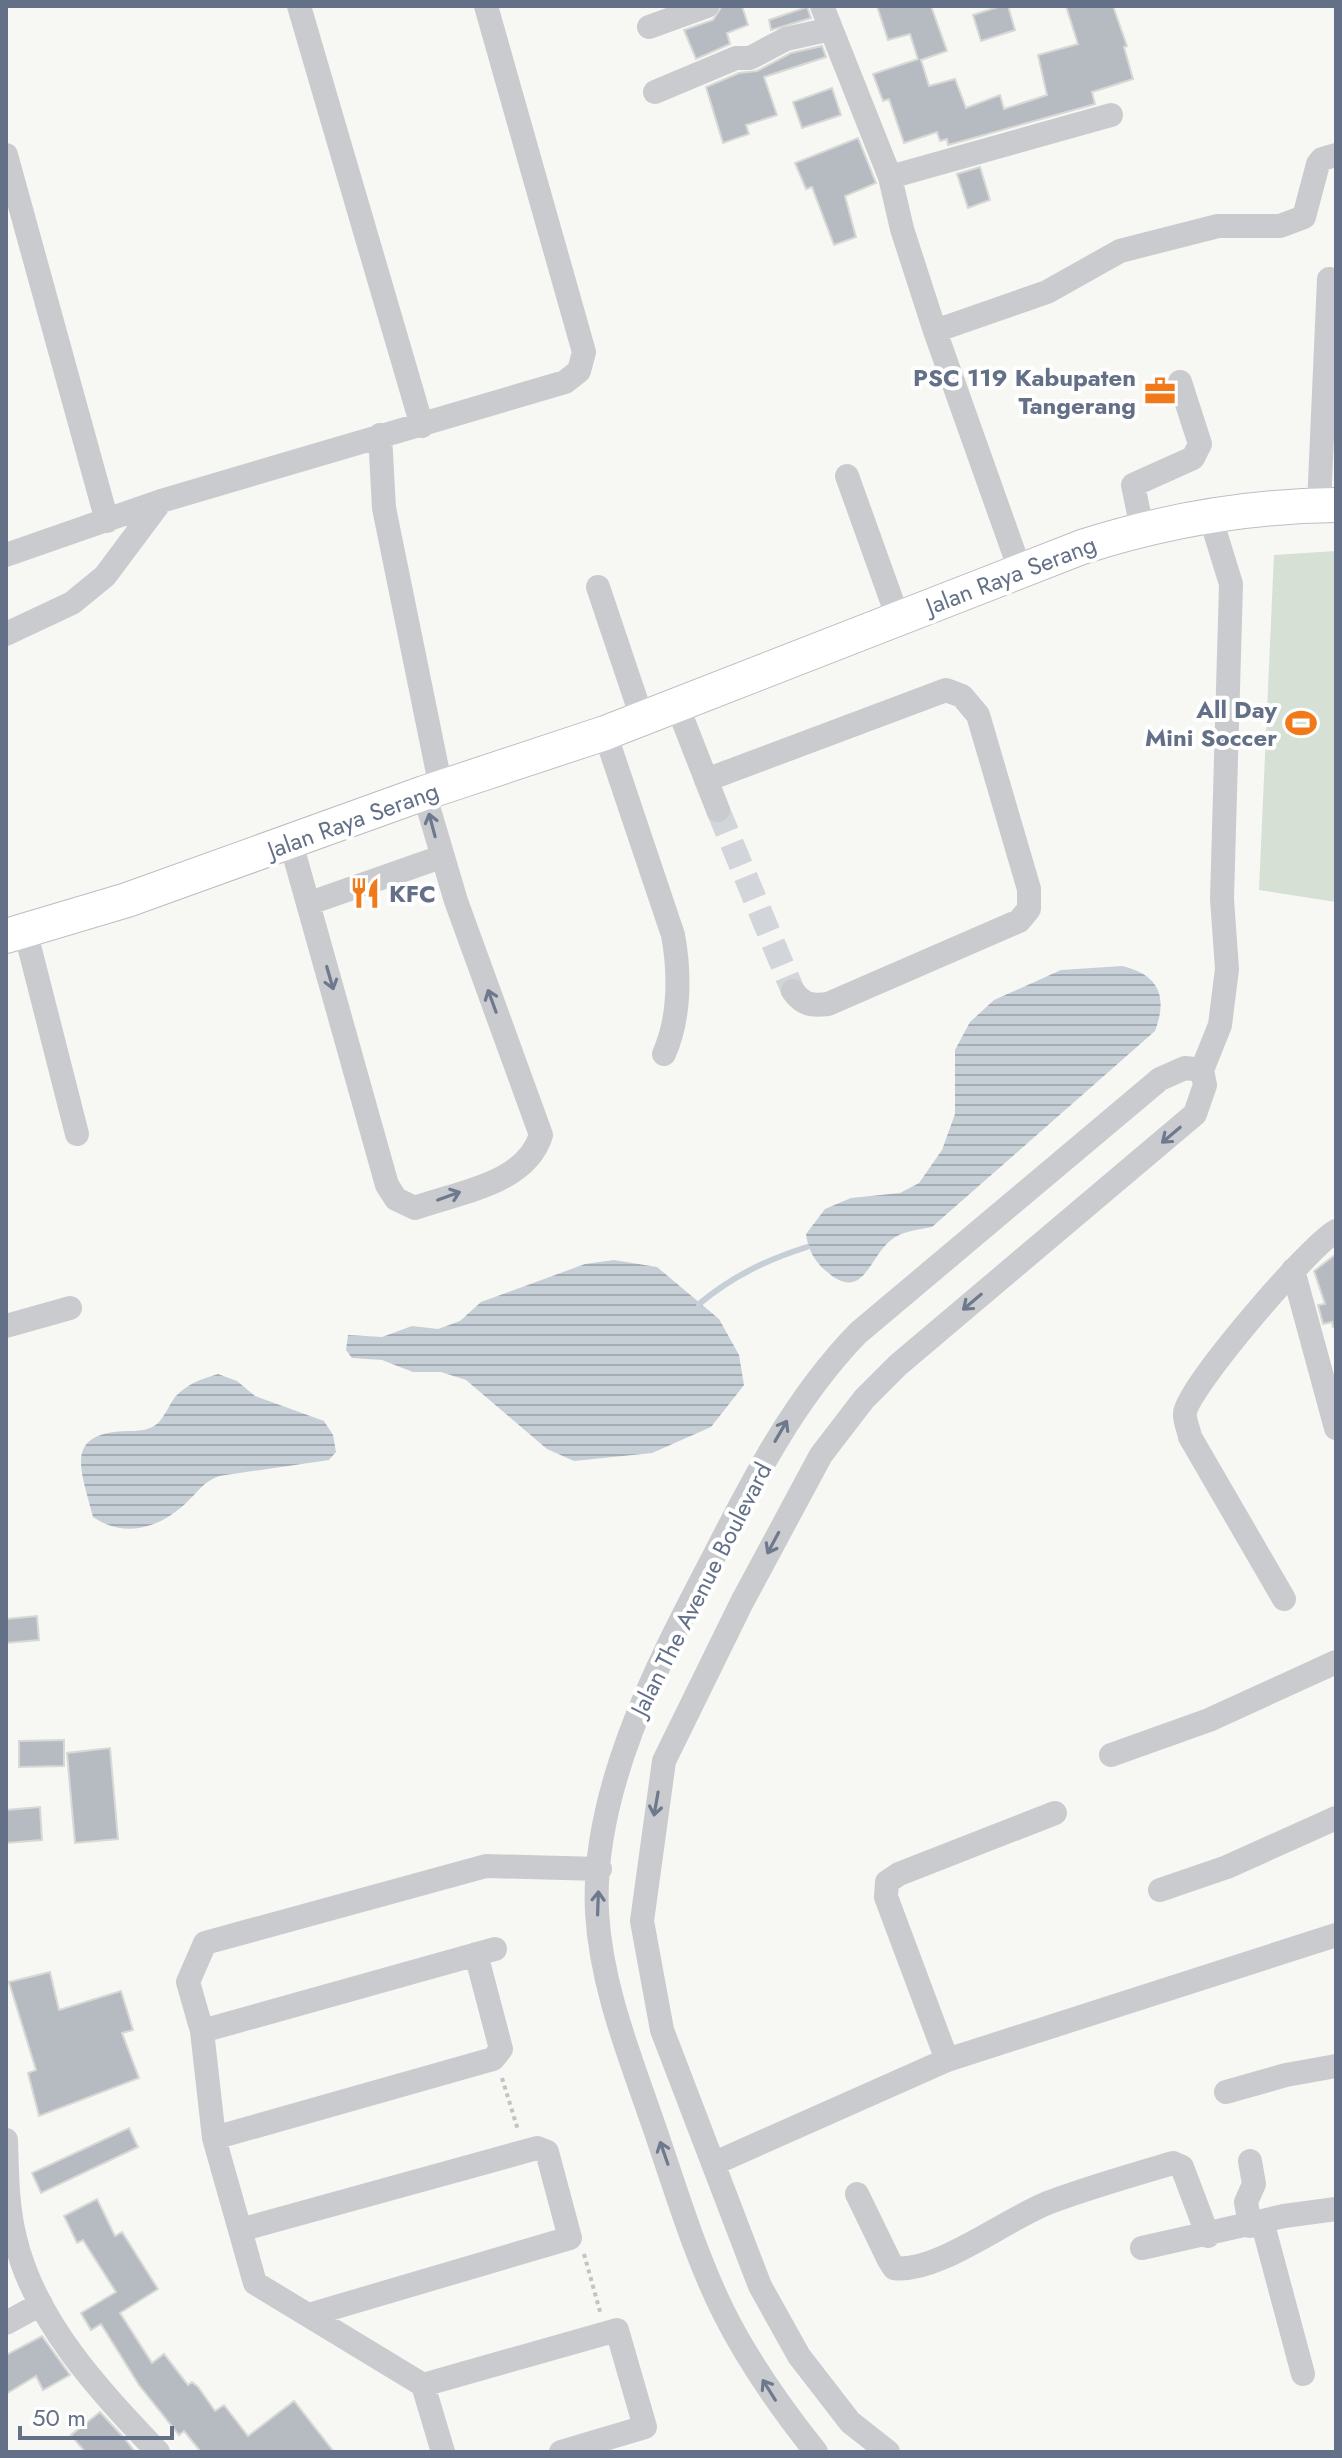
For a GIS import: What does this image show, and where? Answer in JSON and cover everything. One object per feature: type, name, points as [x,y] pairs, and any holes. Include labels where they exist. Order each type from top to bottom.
[{"type":"highway","name":"Jalan Raya Serang","points":[[688,702],[765,691],[1027,591],[1267,506],[1330,512]]},
{"type":"highway","name":"Jalan Raya Serang","points":[[14,933],[291,843],[433,790],[605,733],[1020,570],[1142,528],[1214,523]]},
{"type":"street","points":[[299,6],[422,426]]},
{"type":"street","points":[[6,555],[161,501],[565,382],[579,371],[584,352],[486,6]]},
{"type":"street","points":[[649,27],[707,6]]},
{"type":"street","points":[[822,6],[890,177],[902,229],[935,331],[1020,570]]},
{"type":"street","points":[[655,92],[736,58],[750,58],[786,39],[831,29]]},
{"type":"street","points":[[890,177],[1111,115]]},
{"type":"street","points":[[6,155],[107,521]]},
{"type":"street","points":[[935,331],[1047,292],[1120,251],[1218,226],[1280,226],[1297,222],[1304,217],[1318,164],[1322,159],[1336,155]]},
{"type":"street","points":[[1329,279],[1330,512]]},
{"type":"street","points":[[1142,528],[1133,485],[1193,458],[1199,452],[1200,444],[1180,382]]},
{"type":"street","points":[[291,843],[387,1185],[396,1199],[415,1208],[519,1171],[536,1152],[541,1135],[441,857],[433,790],[384,508],[380,435]]},
{"type":"street","points":[[847,476],[898,618]]},
{"type":"street","points":[[6,634],[72,603],[105,576],[161,501]]},
{"type":"street","name":"Jalan The Avenue Boulevard","points":[[888,2452],[850,2422],[799,2356],[760,2286],[662,2030],[642,1921],[664,1761],[742,1602],[821,1455],[864,1399],[898,1365],[1195,1114],[1205,1085],[1202,1070],[1220,1025],[1227,969],[1222,899],[1231,584],[1214,523]]},
{"type":"street","points":[[598,587],[642,718]]},
{"type":"street","points":[[706,780],[946,690],[962,696],[978,715],[1029,889],[1029,909],[1019,921],[828,1004],[814,1006],[801,1002],[793,991]]},
{"type":"street","points":[[688,702],[706,780],[718,810]]},
{"type":"street","points":[[605,733],[673,935],[679,964],[672,1037],[664,1054]]},
{"type":"street","points":[[310,903],[441,857]]},
{"type":"street","points":[[14,933],[77,1134]]},
{"type":"street","name":"Jalan The Avenue Boulevard","points":[[816,2452],[772,2396],[723,2311],[611,2003],[597,1911],[603,1840],[624,1747],[659,1666],[720,1543],[791,1415],[823,1369],[858,1333],[1160,1079],[1185,1068],[1202,1070]]},
{"type":"street","points":[[1284,1599],[1190,1437],[1185,1413],[1196,1386],[1293,1270],[1336,1231]]},
{"type":"street","points":[[1293,1270],[1336,1428]]},
{"type":"street","points":[[6,1326],[70,1308]]},
{"type":"street","points":[[1111,1755],[1209,1720],[1336,1662]]},
{"type":"street","points":[[624,1747],[664,1761]]},
{"type":"street","points":[[947,2060],[886,1897],[887,1882],[899,1874],[1055,1813]]},
{"type":"street","points":[[1160,1890],[1227,1867],[1336,1818]]},
{"type":"street","points":[[443,2452],[423,2385],[255,2283],[214,2138],[202,2031],[188,1982],[205,1943],[486,1866],[600,1869]]},
{"type":"street","points":[[715,2163],[947,2060],[1336,1935]]},
{"type":"street","points":[[202,2031],[486,1952],[501,2049],[493,2059],[214,2138]]},
{"type":"street","points":[[1226,2092],[1286,2075],[1336,2066]]},
{"type":"street","points":[[6,2140],[7,2191],[15,2240],[41,2304],[85,2372],[158,2452]]},
{"type":"street","points":[[240,2230],[537,2148],[547,2152],[570,2238],[309,2315]]},
{"type":"street","points":[[1250,2161],[1254,2184],[1246,2202],[1256,2224],[1303,2374]]},
{"type":"street","points":[[857,2194],[894,2268],[926,2266],[1047,2203],[1173,2163],[1182,2167],[1208,2236]]},
{"type":"street","points":[[1142,2248],[1336,2209]]},
{"type":"street","points":[[6,2323],[41,2304]]},
{"type":"street","points":[[423,2385],[617,2330],[645,2427],[621,2442],[561,2452]]},
{"type":"path","points":[[493,2059],[499,2067],[525,2152]]},
{"type":"path","points":[[570,2238],[581,2245],[607,2333]]},
{"type":"shaded area","name":"All Day Mini Soccer","points":[[1336,551],[1336,902],[1259,890],[1274,555]]},
{"type":"shaded area","points":[[1122,966],[1145,975],[1157,989],[1161,1007],[1155,1031],[932,1227],[895,1237],[857,1280],[839,1280],[822,1267],[812,1254],[806,1234],[825,1209],[851,1198],[900,1193],[919,1183],[942,1150],[955,1114],[955,1050],[970,1022],[994,1000],[1061,970]]},
{"type":"shaded area","points":[[614,1260],[657,1267],[719,1319],[739,1355],[744,1385],[711,1427],[652,1453],[574,1461],[547,1449],[466,1380],[441,1372],[413,1372],[382,1360],[352,1358],[346,1350],[348,1335],[382,1337],[412,1326],[438,1329],[460,1321],[481,1302],[585,1264]]},
{"type":"shaded area","points":[[218,1374],[237,1381],[255,1396],[324,1421],[333,1435],[336,1452],[329,1460],[213,1478],[175,1513],[152,1525],[128,1529],[93,1517],[81,1469],[85,1446],[93,1438],[108,1433],[152,1427],[180,1392],[195,1382]]},
{"type":"building","points":[[722,6],[742,6],[748,25],[727,33],[730,44],[696,59],[684,30],[713,20]]},
{"type":"building","points":[[877,6],[931,6],[947,51],[921,60],[929,86],[955,79],[966,108],[1000,95],[1004,109],[1047,95],[1038,55],[1078,44],[1066,6],[1113,6],[1127,46],[1124,47],[1133,79],[1092,92],[1095,104],[948,145],[947,139],[940,141],[937,132],[904,143],[889,99],[883,101],[873,74],[918,59],[910,34],[888,40]]},
{"type":"building","points":[[1008,6],[1015,30],[981,41],[973,15]]},
{"type":"building","points":[[807,7],[811,18],[771,30],[769,20]]},
{"type":"building","points":[[822,46],[826,57],[764,77],[777,115],[746,125],[749,134],[723,143],[706,87],[739,73],[757,71],[791,53]]},
{"type":"building","points":[[832,88],[841,115],[802,128],[793,102]]},
{"type":"building","points":[[858,138],[876,183],[845,196],[856,237],[834,245],[812,187],[806,189],[795,163]]},
{"type":"building","points":[[980,167],[990,200],[968,208],[957,174]]},
{"type":"building","points":[[1336,1254],[1336,1327],[1333,1327],[1332,1322],[1323,1324],[1318,1305],[1325,1304],[1314,1271]]},
{"type":"building","points":[[37,1616],[39,1640],[6,1643],[6,1619]]},
{"type":"building","points":[[64,1740],[64,1766],[19,1767],[19,1741]]},
{"type":"building","points":[[110,1748],[118,1839],[75,1843],[67,1753]]},
{"type":"building","points":[[40,1807],[42,1840],[6,1843],[6,1810]]},
{"type":"building","points":[[50,1972],[59,2010],[121,1991],[133,2030],[122,2033],[139,2078],[39,2116],[28,2073],[36,2070],[9,1982]]},
{"type":"building","points":[[129,2128],[138,2147],[41,2193],[32,2173]]},
{"type":"building","points":[[97,2199],[115,2236],[122,2232],[158,2289],[120,2313],[152,2363],[164,2354],[188,2385],[192,2382],[198,2387],[215,2411],[224,2405],[248,2436],[294,2401],[334,2452],[201,2452],[184,2431],[179,2435],[139,2385],[101,2324],[91,2330],[81,2313],[116,2292],[83,2240],[77,2243],[64,2216]]},
{"type":"building","points":[[42,2336],[70,2375],[43,2390],[36,2376],[6,2394],[6,2355]]},
{"type":"building","points":[[100,2412],[135,2452],[85,2452],[71,2435]]},
{"type":"waterway","points":[[699,1304],[750,1270],[807,1247]]},
{"type":"tunnel","points":[[718,810],[793,991]]},
{"type":"place","name":"PSC 119 Kabupaten Tangerang","points":[[1160,391]]},
{"type":"place","name":"All Day Mini Soccer","points":[[1301,723]]},
{"type":"place","name":"KFC","points":[[365,893]]}]
